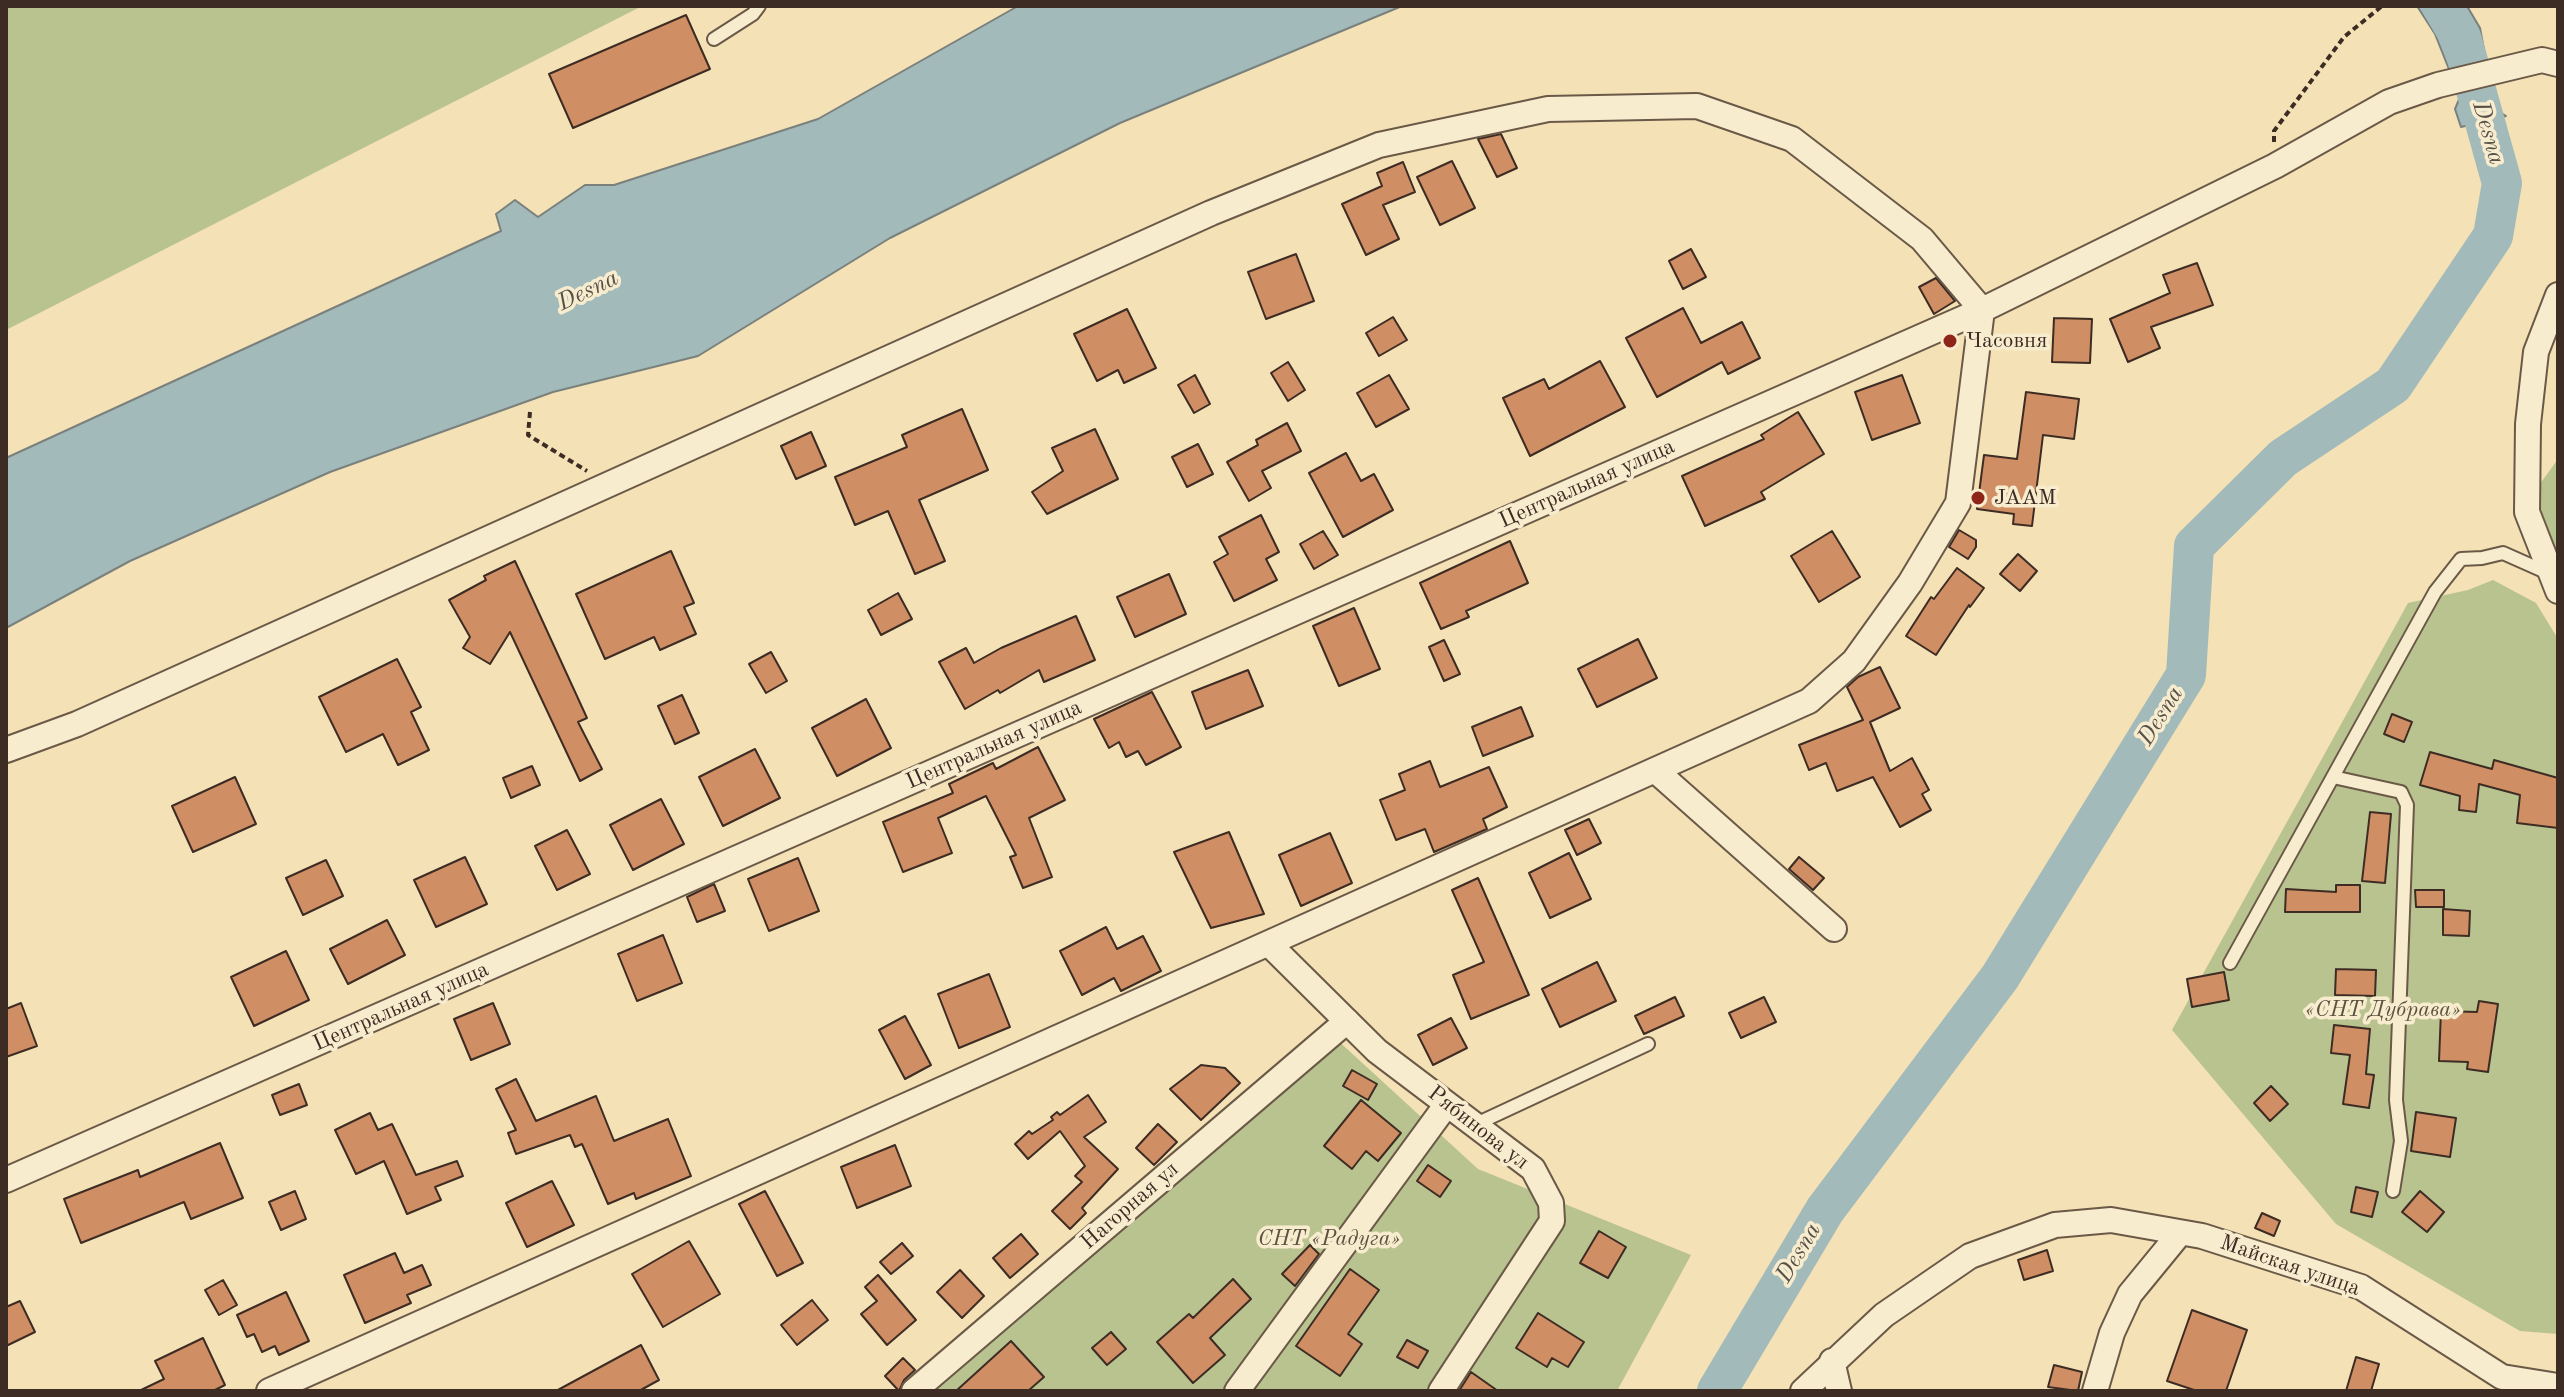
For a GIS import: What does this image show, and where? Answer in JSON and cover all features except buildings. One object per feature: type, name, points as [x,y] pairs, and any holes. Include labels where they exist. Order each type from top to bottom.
[{"type":"street","name":"Центральная улица","points":[[6,1180],[1982,310],[2275,166],[2389,102],[2438,85],[2542,60],[2558,64]]},
{"type":"street","points":[[6,750],[77,724],[1211,213],[1379,145],[1548,109],[1697,106],[1792,139],[1922,239],[1982,310],[1958,503],[1910,583],[1854,661],[1809,701],[269,1391]]},
{"type":"street","points":[[2555,583],[2527,512],[2528,424],[2536,352],[2558,295]]},
{"type":"street","points":[[1656,771],[1834,929]]},
{"type":"street","name":"Рябинова ул","points":[[1269,944],[1377,1051],[1533,1169],[1551,1203],[1552,1221],[1441,1391]]},
{"type":"street","name":"Нагорная ул","points":[[914,1391],[1347,1021]]},
{"type":"street","points":[[1237,1391],[1447,1104]]},
{"type":"street","name":"Майская улица","points":[[1803,1391],[1884,1315],[1970,1256],[2055,1225],[2111,1220],[2202,1236],[2361,1287],[2502,1377],[2558,1386]]},
{"type":"street","points":[[2095,1391],[2112,1333],[2130,1294],[2180,1233]]},
{"type":"street","points":[[1832,1361],[1839,1391]]},
{"type":"lane","points":[[714,39],[753,14],[759,6]]},
{"type":"lane","points":[[2230,963],[2435,592],[2461,559],[2503,553],[2555,583]]},
{"type":"lane","points":[[2333,777],[2401,792],[2407,805],[2396,1100],[2401,1141],[2393,1191]]},
{"type":"lane","points":[[1474,1125],[1648,1044]]},
{"type":"path","points":[[2275,166],[2274,131],[2344,37],[2382,6]]},
{"type":"path","points":[[530,412],[528,435],[610,485]]},
{"type":"green space","points":[[6,6],[642,6],[6,330]]},
{"type":"green space","points":[[2558,459],[2558,584],[2516,517]]},
{"type":"green space","name":"«СНТ Дубрава»","points":[[2493,580],[2536,603],[2558,639],[2558,1334],[2520,1331],[2336,1224],[2172,1030],[2408,603],[2468,590]]},
{"type":"green space","name":"СНТ «Радуга»","points":[[1334,1037],[1478,1169],[1691,1255],[1617,1391],[907,1391]]},
{"type":"water","points":[[1018,6],[1402,6],[1120,123],[890,238],[698,356],[553,392],[330,472],[130,561],[6,628],[6,458],[501,231],[496,214],[515,200],[538,217],[585,185],[614,185],[818,119]]},
{"type":"water","points":[[2417,6],[2467,6],[2480,28],[2493,98],[2498,111],[2506,116],[2461,127],[2455,109],[2460,97],[2435,34]]},
{"type":"waterway","name":"Desna","points":[[1717,1391],[1825,1210],[2000,977],[2186,675],[2194,546],[2283,458],[2393,385],[2493,236],[2502,183],[2462,40],[2442,6]]},
{"type":"place","name":"Часовня","points":[[1950,341]]},
{"type":"place","name":"JAAM","points":[[1978,498]]}]
